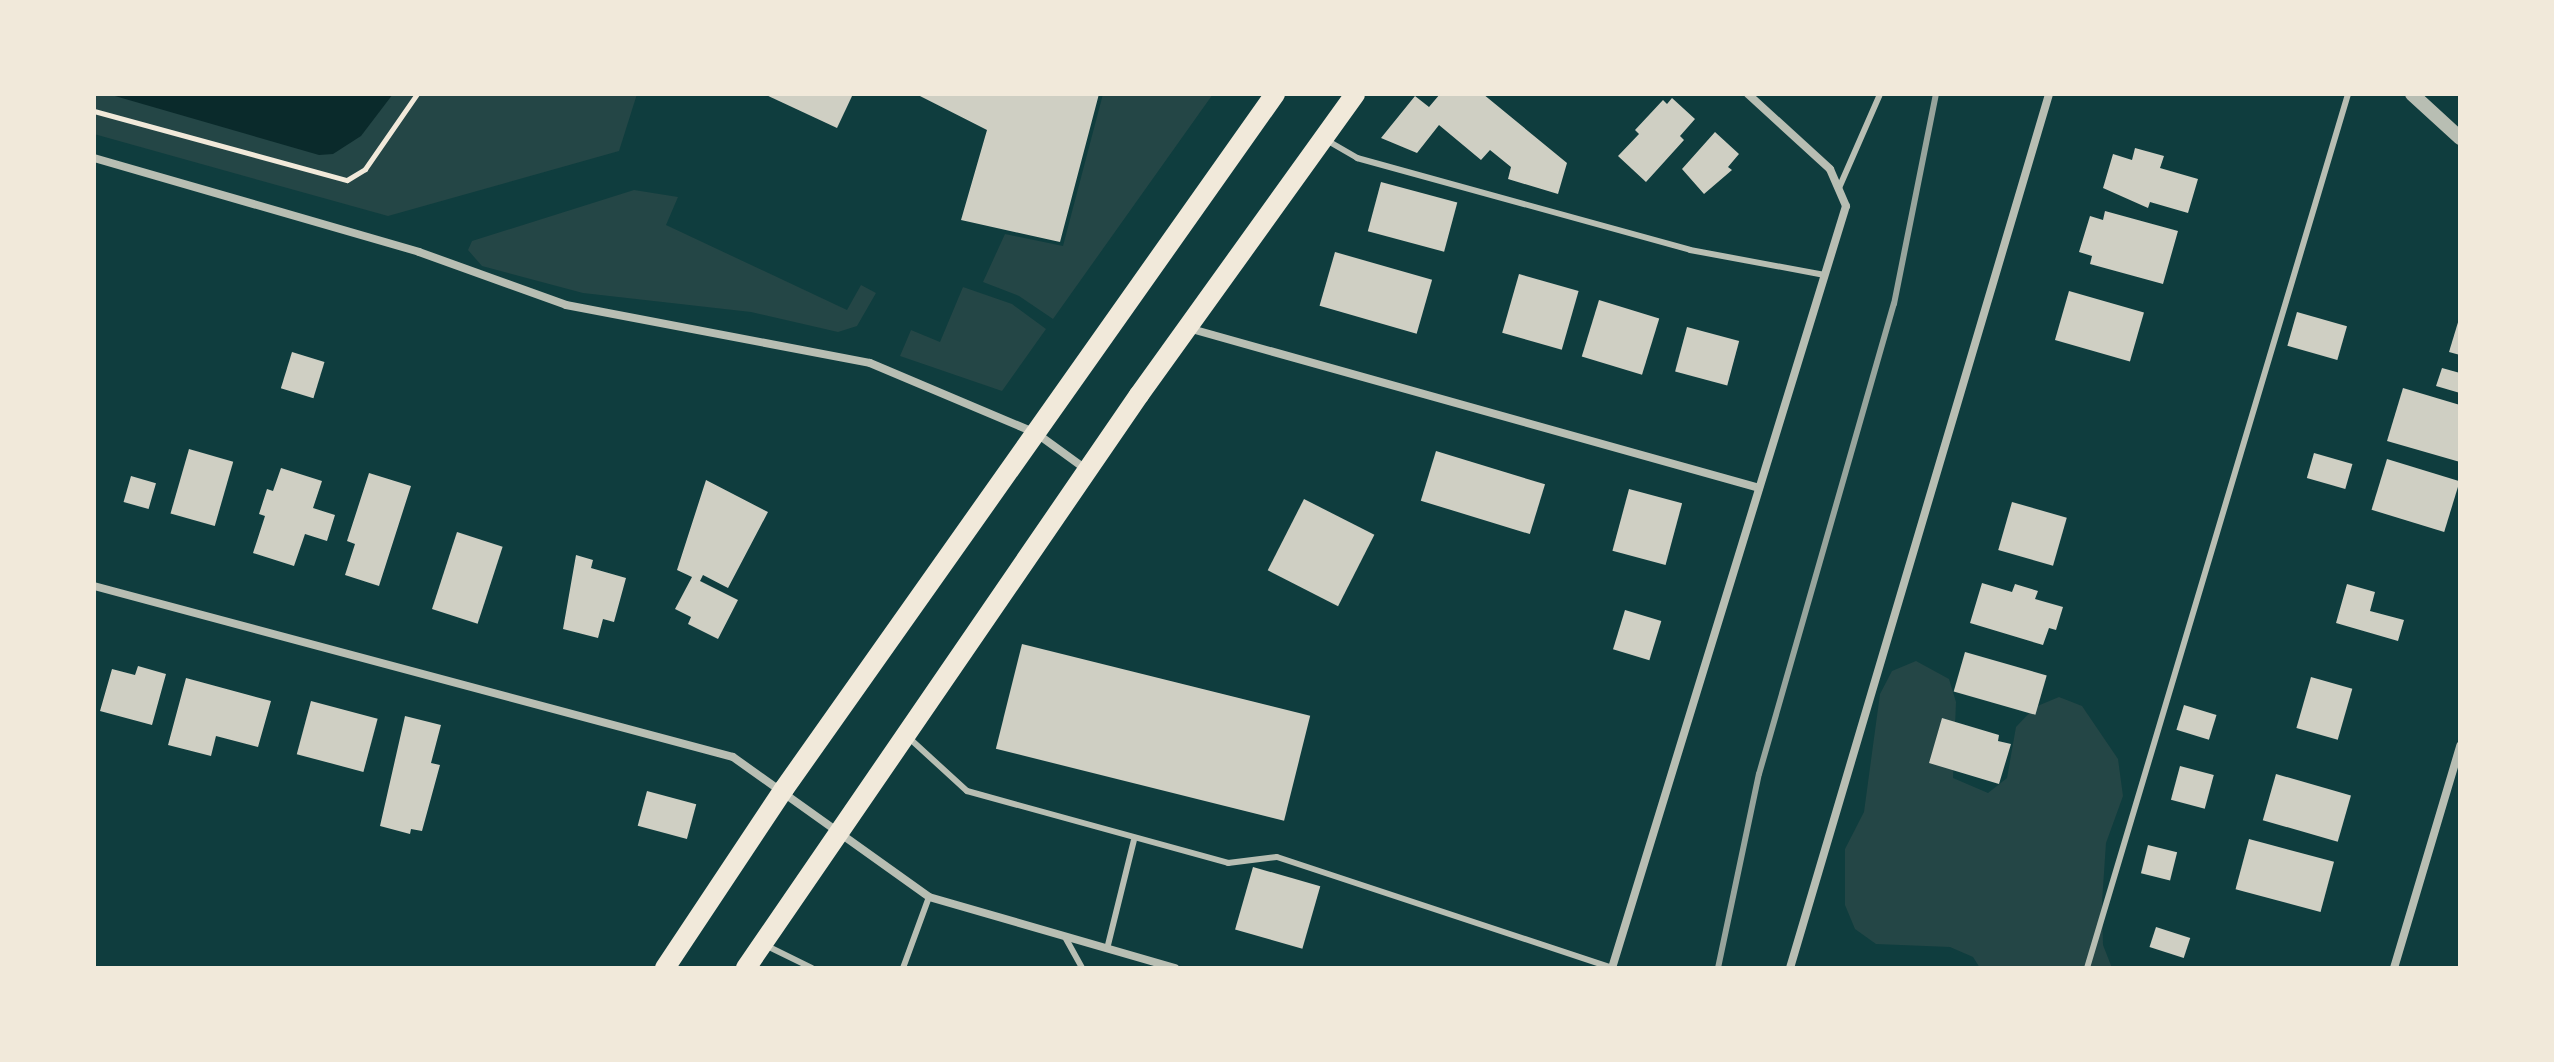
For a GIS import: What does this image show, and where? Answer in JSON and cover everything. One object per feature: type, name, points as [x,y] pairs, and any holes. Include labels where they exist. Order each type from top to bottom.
[{"type":"main road","points":[[665,968],[784,789],[1275,94]]},
{"type":"main road","points":[[746,968],[1087,470],[1355,94]]},
{"type":"street","points":[[1612,968],[1846,206],[1830,169],[1748,94]]},
{"type":"street","points":[[1790,968],[2049,94]]},
{"type":"street","points":[[2419,96],[2460,138]]},
{"type":"street","points":[[94,158],[419,252],[566,305],[870,363],[1036,433],[1087,470]]},
{"type":"street","points":[[1187,327],[1759,488]]},
{"type":"street","points":[[94,586],[733,757],[784,789],[929,897],[1175,968]]},
{"type":"street","points":[[2394,968],[2460,746]]},
{"type":"lane","points":[[1839,188],[1880,94]]},
{"type":"lane","points":[[2087,968],[2348,94]]},
{"type":"lane","points":[[1324,138],[1357,158],[1690,250],[1825,275]]},
{"type":"lane","points":[[905,734],[967,791],[1134,840],[1228,863],[1277,857],[1612,968]]},
{"type":"lane","points":[[1107,949],[1134,840]]},
{"type":"lane","points":[[903,968],[929,897]]},
{"type":"lane","points":[[1065,937],[1082,968]]},
{"type":"lane","points":[[762,944],[812,968]]},
{"type":"path","points":[[94,111],[347,180],[365,169],[417,94]]},
{"type":"shaded area","points":[[94,94],[637,94],[619,151],[388,216],[94,134]]},
{"type":"shaded area","points":[[108,94],[393,94],[361,136],[333,154],[319,155]]},
{"type":"shaded area","points":[[1103,94],[1213,94],[1053,319],[1019,296],[983,282],[1005,234],[1063,246]]},
{"type":"shaded area","points":[[634,190],[678,197],[666,225],[847,310],[861,285],[876,293],[857,326],[838,332],[751,312],[583,293],[482,266],[468,250],[472,241]]},
{"type":"shaded area","points":[[963,287],[1012,304],[1046,329],[1002,391],[900,356],[911,330],[940,342]]},
{"type":"shaded area","points":[[1916,661],[1949,679],[1956,702],[1953,778],[1988,793],[2007,778],[2016,727],[2035,707],[2059,697],[2082,706],[2118,759],[2123,796],[2106,843],[2102,902],[2103,945],[2112,968],[1980,968],[1973,957],[1950,947],[1876,944],[1855,929],[1845,905],[1845,849],[1864,812],[1880,694],[1892,671]]},
{"type":"building","points":[[764,94],[853,94],[837,128]]},
{"type":"building","points":[[916,94],[1099,94],[1060,242],[961,220],[987,130]]},
{"type":"building","points":[[1440,94],[1483,94],[1567,163],[1558,194],[1508,179],[1511,167],[1490,150],[1481,160],[1439,125],[1417,153],[1381,138],[1415,96],[1429,107]]},
{"type":"building","points":[[1672,98],[1695,119],[1680,136],[1684,140],[1646,182],[1618,156],[1639,134],[1635,130],[1663,100],[1667,104]]},
{"type":"building","points":[[1715,132],[1739,154],[1728,167],[1732,170],[1704,194],[1682,169]]},
{"type":"building","points":[[2135,148],[2164,156],[2160,168],[2198,179],[2188,213],[2150,202],[2148,208],[2103,188],[2113,154],[2132,160]]},
{"type":"building","points":[[1381,182],[1457,202],[1444,252],[1368,231]]},
{"type":"building","points":[[2105,211],[2178,231],[2163,284],[2090,264],[2092,256],[2079,252],[2090,216],[2103,220]]},
{"type":"building","points":[[1335,252],[1432,280],[1417,334],[1320,306]]},
{"type":"building","points":[[1519,274],[1579,291],[1562,350],[1502,333]]},
{"type":"building","points":[[2069,291],[2144,312],[2130,362],[2055,340]]},
{"type":"building","points":[[1599,300],[1659,318],[1642,375],[1582,356]]},
{"type":"building","points":[[2297,312],[2347,326],[2337,360],[2287,346]]},
{"type":"building","points":[[2460,319],[2460,355],[2449,352]]},
{"type":"building","points":[[1687,327],[1739,341],[1727,385],[1675,371]]},
{"type":"building","points":[[292,352],[325,362],[313,398],[281,388]]},
{"type":"building","points":[[2442,368],[2460,373],[2460,393],[2436,386]]},
{"type":"building","points":[[2403,388],[2460,405],[2460,462],[2387,441]]},
{"type":"building","points":[[189,449],[233,462],[215,526],[171,513]]},
{"type":"building","points":[[1436,451],[1545,484],[1530,534],[1421,501]]},
{"type":"building","points":[[2314,453],[2352,464],[2345,489],[2307,478]]},
{"type":"building","points":[[2387,459],[2460,481],[2444,532],[2372,510]]},
{"type":"building","points":[[281,468],[322,481],[313,508],[335,515],[327,541],[305,534],[294,566],[253,553],[265,516],[259,514],[267,489],[273,491]]},
{"type":"building","points":[[369,473],[411,486],[379,586],[345,575],[355,544],[347,541]]},
{"type":"building","points":[[131,476],[156,483],[149,509],[124,502]]},
{"type":"building","points":[[706,480],[768,512],[728,588],[703,575],[700,581],[738,600],[718,639],[688,624],[691,617],[675,609],[692,577],[677,570]]},
{"type":"building","points":[[1629,489],[1682,503],[1666,565],[1612,551]]},
{"type":"building","points":[[1304,499],[1374,535],[1338,606],[1268,570]]},
{"type":"building","points":[[2012,502],[2067,518],[2053,566],[1998,550]]},
{"type":"building","points":[[457,532],[503,547],[478,624],[432,609]]},
{"type":"building","points":[[576,555],[593,560],[591,568],[626,578],[614,622],[603,619],[598,638],[563,629]]},
{"type":"building","points":[[1982,583],[2012,592],[2015,584],[2038,591],[2035,599],[2063,607],[2056,630],[2049,628],[2043,645],[1970,623]]},
{"type":"building","points":[[2347,584],[2375,592],[2370,611],[2404,620],[2398,641],[2336,623]]},
{"type":"building","points":[[1625,610],[1661,621],[1649,660],[1613,649]]},
{"type":"building","points":[[1022,644],[1310,716],[1284,821],[996,749]]},
{"type":"building","points":[[1965,652],[2047,675],[2035,715],[1954,691]]},
{"type":"building","points":[[138,666],[166,674],[152,725],[100,711],[112,669],[135,675]]},
{"type":"building","points":[[2311,677],[2352,689],[2338,740],[2296,728]]},
{"type":"building","points":[[186,678],[271,701],[258,747],[216,736],[211,756],[168,745]]},
{"type":"building","points":[[311,701],[378,719],[363,772],[297,754]]},
{"type":"building","points":[[2184,705],[2217,715],[2209,740],[2176,730]]},
{"type":"building","points":[[405,716],[441,725],[431,763],[440,765],[422,831],[411,829],[410,834],[380,826]]},
{"type":"building","points":[[1942,718],[1999,735],[1998,741],[2011,744],[1999,784],[1929,763]]},
{"type":"building","points":[[2180,766],[2214,775],[2205,809],[2171,800]]},
{"type":"building","points":[[2276,774],[2351,795],[2338,842],[2263,820]]},
{"type":"building","points":[[647,791],[696,804],[687,839],[638,826]]},
{"type":"building","points":[[2249,839],[2334,862],[2321,912],[2236,889]]},
{"type":"building","points":[[2148,845],[2177,852],[2170,880],[2141,873]]},
{"type":"building","points":[[1253,867],[1320,886],[1302,949],[1235,929]]},
{"type":"building","points":[[2156,927],[2190,938],[2184,958],[2150,947]]},
{"type":"railway","points":[[1718,968],[1759,774],[1894,304],[1936,94]]}]
